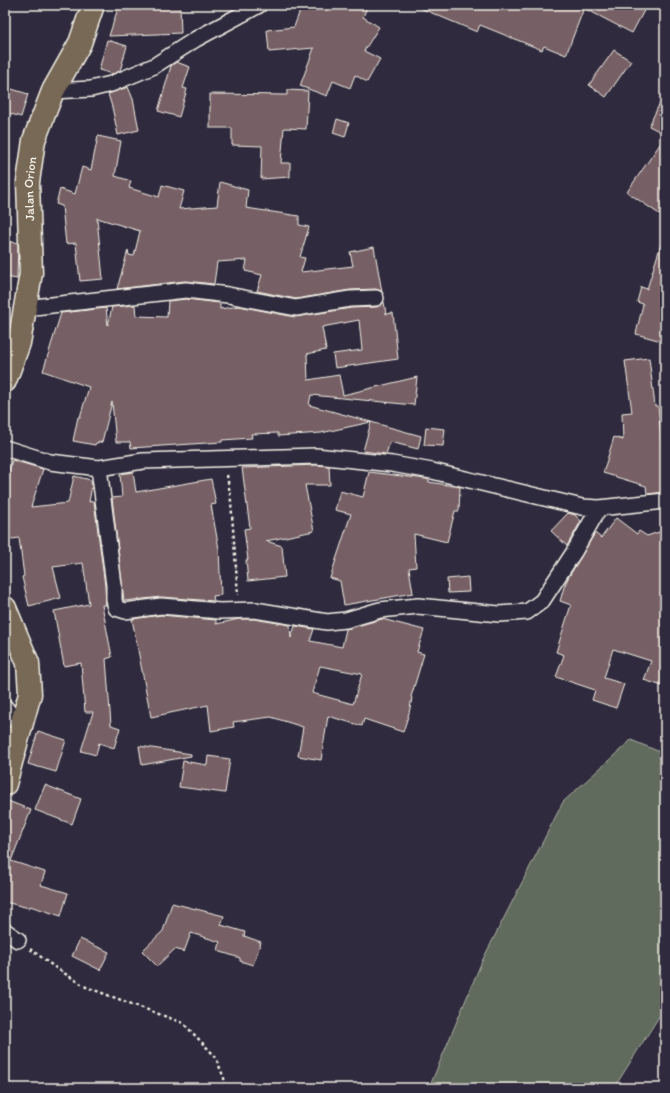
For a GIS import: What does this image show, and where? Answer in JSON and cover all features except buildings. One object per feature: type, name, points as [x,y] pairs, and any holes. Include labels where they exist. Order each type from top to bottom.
[{"type":"highway","name":"Jalan Orion","points":[[5,381],[19,343],[32,273],[28,182],[34,140],[53,91],[80,43],[93,5]]},
{"type":"highway","points":[[5,608],[28,663],[30,694],[5,784]]},
{"type":"street","points":[[53,91],[91,89],[111,84],[154,66],[196,39],[259,5]]},
{"type":"street","points":[[25,308],[186,290],[228,295],[296,308],[308,308],[350,299],[376,298]]},
{"type":"street","points":[[5,448],[50,462],[99,468],[143,461],[316,456],[392,464],[432,471],[582,507],[599,508],[665,501]]},
{"type":"street","points":[[99,468],[114,584],[114,600],[116,608],[125,611],[161,606],[220,611],[255,610],[327,622],[346,620],[380,610],[418,606],[499,614],[527,612],[542,601],[574,552],[599,508]]},
{"type":"street","points":[[5,707],[21,728]]},
{"type":"street","points":[[5,931],[18,940]]},
{"type":"path","points":[[225,459],[231,501],[236,584],[240,611]]},
{"type":"path","points":[[18,940],[56,968],[86,987],[183,1022],[214,1056],[224,1078],[225,1088]]},
{"type":"green space","points":[[631,740],[665,754],[665,1007],[614,1088],[429,1088],[482,961],[563,802]]}]
